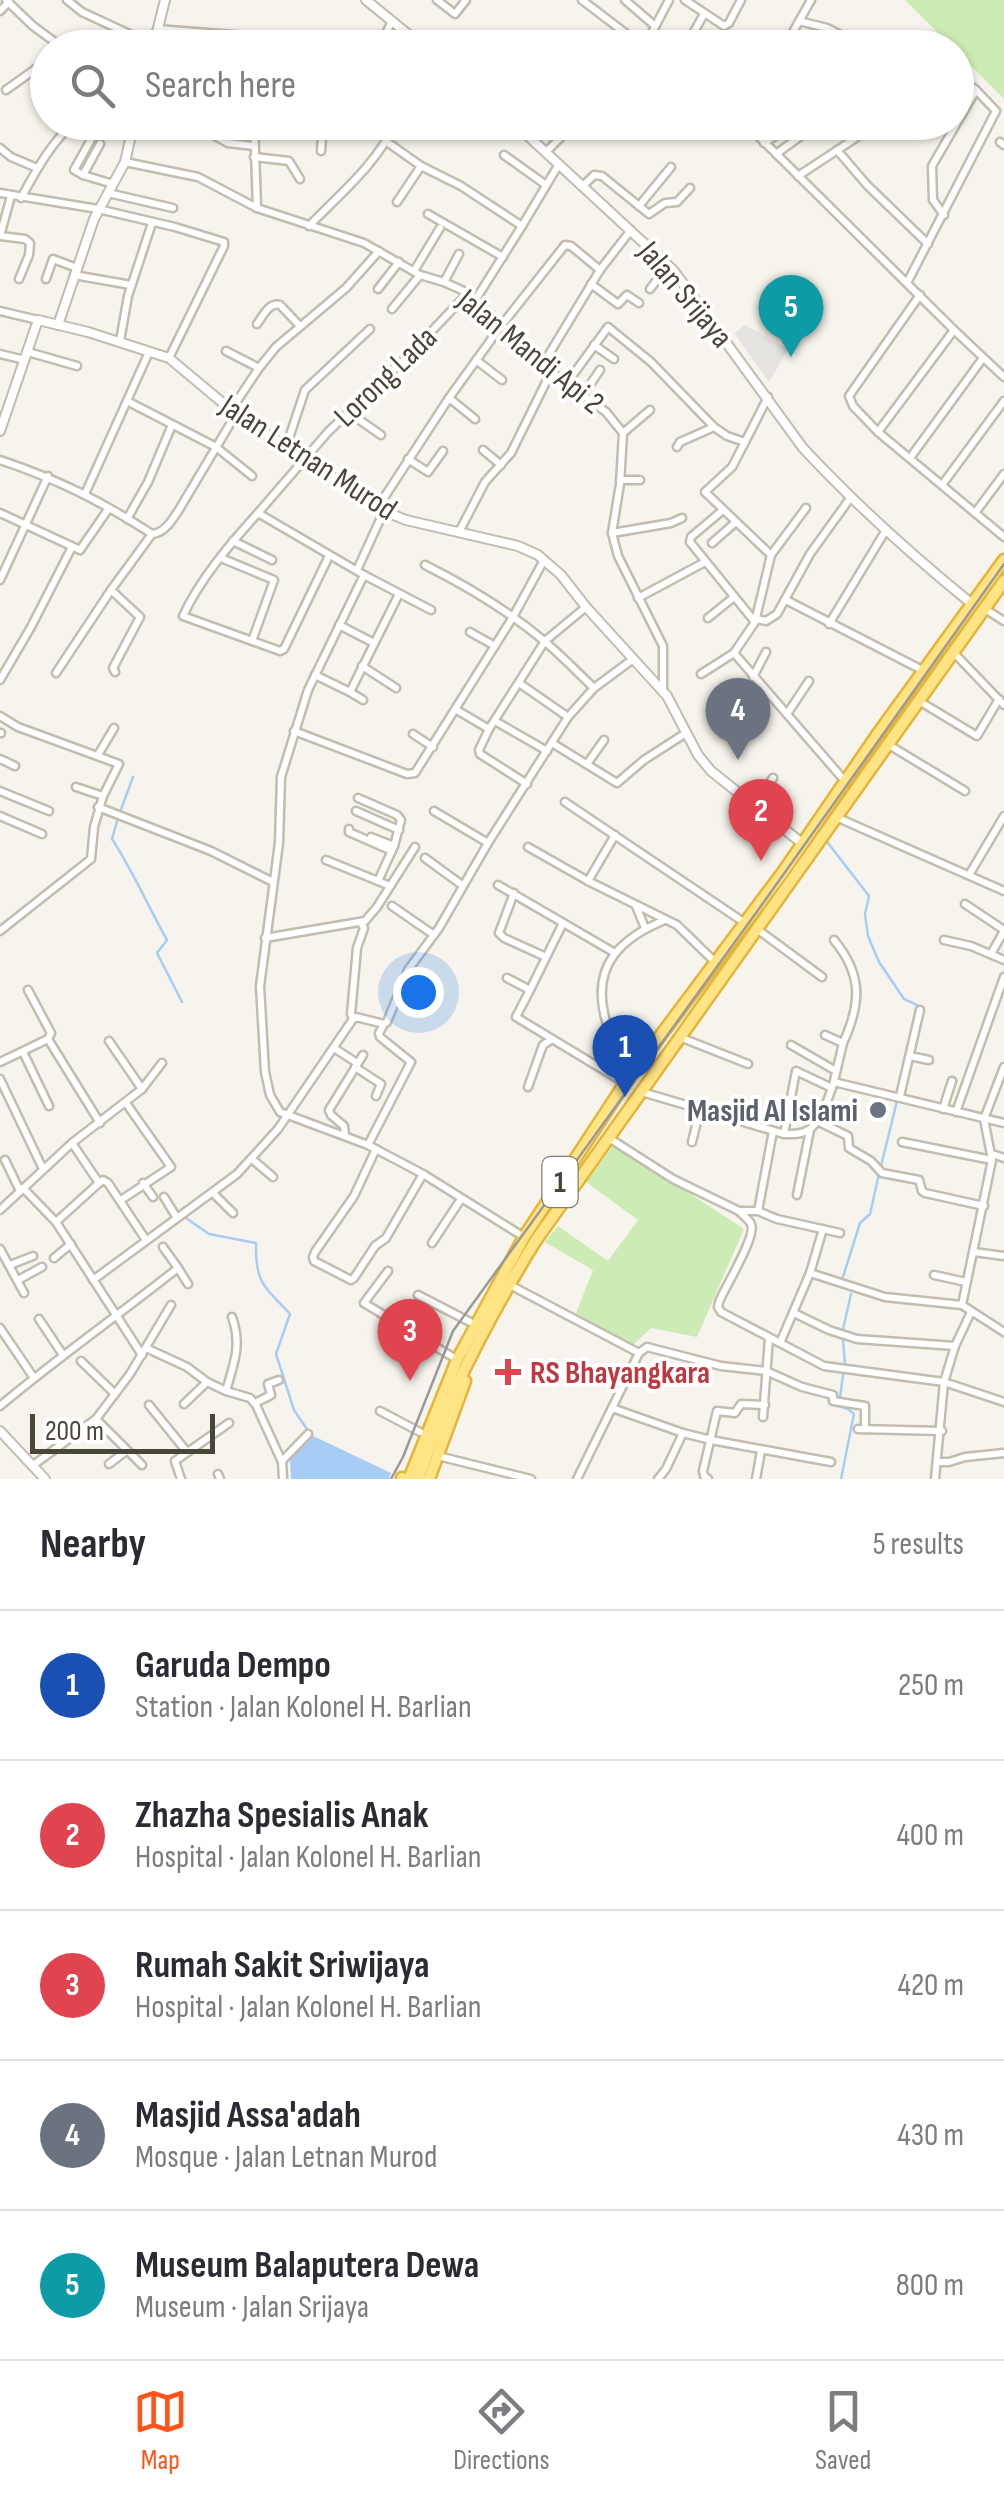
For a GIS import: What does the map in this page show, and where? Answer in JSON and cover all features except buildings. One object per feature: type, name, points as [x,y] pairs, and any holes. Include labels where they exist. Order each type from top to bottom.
[{"type":"highway","name":"1","points":[[418,1479],[476,1325],[524,1237],[624,1083],[746,923],[1004,560]]},
{"type":"highway","name":"1","points":[[460,1364],[542,1232],[1004,581]]},
{"type":"highway","points":[[701,984],[712,994]]},
{"type":"highway","points":[[403,1479],[444,1378],[460,1364]]},
{"type":"highway","points":[[429,1479],[463,1390],[460,1364]]},
{"type":"highway","name":"1","points":[[403,1479],[448,1395]]},
{"type":"street","points":[[67,0],[120,30]]},
{"type":"street","points":[[164,0],[157,29],[171,30]]},
{"type":"street","points":[[366,0],[404,30]]},
{"type":"street","points":[[436,0],[455,14],[466,0]]},
{"type":"street","points":[[582,0],[622,30]]},
{"type":"street","points":[[625,0],[656,26]]},
{"type":"street","points":[[654,30],[669,0]]},
{"type":"street","points":[[685,0],[724,26],[730,23],[741,0]]},
{"type":"street","points":[[794,30],[811,0]]},
{"type":"street","points":[[0,11],[8,1],[38,30]]},
{"type":"street","points":[[695,30],[704,14]]},
{"type":"street","points":[[387,30],[392,20]]},
{"type":"street","points":[[799,21],[832,30]]},
{"type":"street","points":[[6,90],[30,73]]},
{"type":"street","points":[[907,283],[996,111],[976,90],[974,93]]},
{"type":"street","points":[[21,198],[57,140]]},
{"type":"street","points":[[92,140],[73,170],[113,184]]},
{"type":"street","points":[[58,325],[98,209],[126,162],[130,140]]},
{"type":"street","points":[[221,140],[254,146]]},
{"type":"street","points":[[254,140],[257,208]]},
{"type":"street","points":[[320,151],[321,140]]},
{"type":"street","points":[[309,226],[366,168],[387,140]]},
{"type":"street","points":[[391,140],[421,166],[461,186],[522,226]]},
{"type":"street","name":"Jalan Srijaya","points":[[533,140],[668,265],[803,448],[886,530],[972,604]]},
{"type":"street","points":[[546,152],[558,140]]},
{"type":"street","points":[[761,140],[1004,376]]},
{"type":"street","points":[[764,143],[769,140]]},
{"type":"street","points":[[776,154],[795,140]]},
{"type":"street","points":[[798,176],[852,140]]},
{"type":"street","points":[[944,215],[933,200],[932,166],[947,140]]},
{"type":"street","points":[[83,176],[100,144]]},
{"type":"street","points":[[0,148],[37,168]]},
{"type":"street","points":[[837,150],[928,244]]},
{"type":"street","points":[[504,156],[546,185]]},
{"type":"street","points":[[254,157],[289,162],[300,179]]},
{"type":"street","name":"Jalan Mandi Api 2","points":[[126,162],[198,177],[257,208],[364,242],[417,273],[468,294],[551,372],[606,412],[622,432],[612,533],[618,556],[663,646],[663,691]]},
{"type":"street","points":[[476,299],[558,164]]},
{"type":"street","points":[[397,202],[421,166]]},
{"type":"street","points":[[639,206],[671,167]]},
{"type":"street","points":[[583,186],[598,175],[651,213],[663,204],[677,202],[690,188]]},
{"type":"street","points":[[0,193],[98,209],[175,227],[224,244],[169,358]]},
{"type":"street","points":[[108,193],[173,208]]},
{"type":"street","points":[[11,196],[0,236],[30,242],[19,279]]},
{"type":"street","points":[[428,214],[503,257]]},
{"type":"street","points":[[120,342],[124,308],[152,223]]},
{"type":"street","points":[[392,309],[417,273],[440,228]]},
{"type":"street","points":[[543,364],[600,270],[631,230]]},
{"type":"street","points":[[524,1237],[424,1174],[372,1147],[280,1112],[265,1072],[260,986],[278,842],[281,777],[315,675],[360,573],[381,509],[408,459],[449,398],[565,245],[600,270]]},
{"type":"street","points":[[56,673],[152,534],[170,522],[259,368],[276,348],[346,288],[378,251]]},
{"type":"street","points":[[444,282],[458,254]]},
{"type":"street","points":[[46,279],[54,259],[75,272],[131,285]]},
{"type":"street","points":[[378,289],[398,262]]},
{"type":"street","points":[[650,289],[668,265]]},
{"type":"street","points":[[591,284],[618,304],[627,295],[639,304]]},
{"type":"street","name":"Lorong Lada","points":[[252,641],[182,616],[233,540],[304,460],[468,294]]},
{"type":"street","points":[[920,295],[849,396],[878,432],[1004,536]]},
{"type":"street","points":[[257,324],[270,306],[280,304],[300,326]]},
{"type":"street","name":"Jalan Letnan Murod","points":[[0,311],[169,358],[233,412],[381,509],[406,520],[518,546],[538,555],[663,691],[711,771],[803,844]]},
{"type":"street","points":[[0,431],[38,320]]},
{"type":"street","points":[[567,383],[608,327],[651,362],[714,427],[745,442]]},
{"type":"street","points":[[286,447],[306,390],[370,329]]},
{"type":"street","points":[[878,432],[954,330]]},
{"type":"street","points":[[594,345],[614,359]]},
{"type":"street","points":[[85,494],[150,350]]},
{"type":"street","points":[[226,350],[259,368]]},
{"type":"street","points":[[0,354],[77,366]]},
{"type":"street","points":[[910,458],[982,358]]},
{"type":"street","points":[[476,360],[502,380]]},
{"type":"street","points":[[583,395],[600,370]]},
{"type":"street","points":[[459,532],[485,482],[512,453],[551,372]]},
{"type":"street","points":[[768,397],[732,467],[705,492],[772,556]]},
{"type":"street","points":[[449,398],[476,419]]},
{"type":"street","points":[[127,401],[216,447],[252,476]]},
{"type":"street","points":[[942,484],[1004,402]]},
{"type":"street","points":[[622,432],[650,410]]},
{"type":"street","points":[[348,412],[381,436]]},
{"type":"street","points":[[128,518],[172,425]]},
{"type":"street","points":[[677,448],[680,442],[714,427]]},
{"type":"street","points":[[482,450],[500,465]]},
{"type":"street","points":[[408,459],[428,472],[443,452]]},
{"type":"street","points":[[0,460],[85,494],[152,534]]},
{"type":"street","points":[[975,513],[1004,474]]},
{"type":"street","points":[[0,580],[48,476]]},
{"type":"street","points":[[620,480],[640,480]]},
{"type":"street","points":[[723,510],[690,538],[692,547],[756,620],[766,621],[786,600],[810,554],[851,497]]},
{"type":"street","points":[[0,513],[83,549],[108,508]]},
{"type":"street","points":[[700,674],[734,653],[756,620],[772,556],[806,508]]},
{"type":"street","points":[[258,513],[431,610]]},
{"type":"street","points":[[612,533],[671,524],[682,518]]},
{"type":"street","points":[[712,543],[736,522]]},
{"type":"street","points":[[829,624],[886,530]]},
{"type":"street","points":[[233,540],[272,560]]},
{"type":"street","points":[[0,680],[72,547]]},
{"type":"street","points":[[221,558],[274,580],[252,641],[276,651],[284,649],[329,556]]},
{"type":"street","points":[[295,729],[410,774],[418,770],[544,560]]},
{"type":"street","points":[[638,598],[704,562]]},
{"type":"street","points":[[425,564],[513,617],[594,688]]},
{"type":"street","points":[[111,590],[140,618],[114,670]]},
{"type":"street","points":[[350,692],[399,594]]},
{"type":"street","points":[[708,618],[734,596]]},
{"type":"street","points":[[786,600],[924,671]]},
{"type":"street","points":[[527,784],[479,750],[544,641],[586,607]]},
{"type":"street","points":[[984,609],[1004,621]]},
{"type":"street","points":[[339,625],[374,642]]},
{"type":"street","points":[[470,632],[495,646]]},
{"type":"street","points":[[753,676],[766,652]]},
{"type":"street","points":[[734,653],[845,781]]},
{"type":"street","points":[[920,701],[978,736],[1001,702],[954,653]]},
{"type":"street","points":[[424,1174],[386,1238],[375,1246],[354,1278],[350,1280],[314,1261],[312,1257],[358,1189],[372,1147],[412,1062],[379,1033],[408,970],[434,935],[568,717],[594,688],[632,660]]},
{"type":"street","points":[[362,666],[396,688]]},
{"type":"street","points":[[315,675],[364,700]]},
{"type":"street","points":[[787,714],[809,681]]},
{"type":"street","points":[[519,683],[568,717]]},
{"type":"street","points":[[455,709],[489,729]]},
{"type":"street","points":[[0,716],[18,728],[119,764],[98,807],[91,859],[0,930]]},
{"type":"street","points":[[495,720],[547,751]]},
{"type":"street","points":[[98,755],[114,728]]},
{"type":"street","points":[[412,734],[433,747]]},
{"type":"street","points":[[552,743],[618,782],[686,734]]},
{"type":"street","points":[[588,764],[604,740]]},
{"type":"street","points":[[888,744],[965,790]]},
{"type":"street","points":[[0,759],[15,766]]},
{"type":"street","points":[[740,828],[773,778]]},
{"type":"street","points":[[76,786],[103,796]]},
{"type":"street","points":[[0,791],[49,811]]},
{"type":"street","points":[[358,798],[398,815],[401,821],[378,881]]},
{"type":"street","points":[[565,802],[746,923]]},
{"type":"street","points":[[98,807],[210,851],[273,882]]},
{"type":"street","points":[[434,810],[488,843]]},
{"type":"street","points":[[356,811],[399,830]]},
{"type":"street","points":[[0,816],[42,834]]},
{"type":"street","points":[[836,816],[1004,892]]},
{"type":"street","points":[[969,875],[1004,816]]},
{"type":"street","points":[[349,828],[393,848],[348,830],[349,828]]},
{"type":"street","points":[[588,881],[615,835]]},
{"type":"street","points":[[265,938],[361,923],[370,916],[415,847]]},
{"type":"street","points":[[528,847],[682,927],[716,963]]},
{"type":"street","points":[[425,858],[462,885]]},
{"type":"street","points":[[326,860],[390,886]]},
{"type":"street","points":[[498,885],[615,954]]},
{"type":"street","points":[[514,894],[498,933],[546,957]]},
{"type":"street","points":[[966,904],[1004,930],[991,954]]},
{"type":"street","points":[[392,906],[434,935]]},
{"type":"street","points":[[636,906],[645,928]]},
{"type":"street","points":[[634,1070],[614,1040],[603,1008],[605,974],[615,954],[645,928],[666,920]]},
{"type":"street","points":[[353,1018],[356,952],[364,928],[361,923]]},
{"type":"street","points":[[563,923],[516,1017],[624,1083]]},
{"type":"street","points":[[758,928],[822,977]]},
{"type":"street","points":[[797,1195],[810,1129],[833,1085],[842,1043],[856,1011],[857,988],[850,962],[834,940]]},
{"type":"street","points":[[944,940],[1004,960]]},
{"type":"street","points":[[956,1112],[1004,977]]},
{"type":"street","points":[[507,978],[530,990]]},
{"type":"street","points":[[0,1062],[48,1040],[52,1033],[28,990]]},
{"type":"street","points":[[900,1097],[920,1010]]},
{"type":"street","points":[[353,1018],[384,1024]]},
{"type":"street","points":[[94,1280],[234,1178],[287,1116],[353,1018]]},
{"type":"street","points":[[825,1035],[842,1043]]},
{"type":"street","points":[[682,1038],[748,1064]]},
{"type":"street","points":[[528,1087],[543,1045],[552,1039]]},
{"type":"street","points":[[48,1040],[100,1123]]},
{"type":"street","points":[[109,1040],[142,1089]]},
{"type":"street","points":[[791,1044],[836,1070]]},
{"type":"street","points":[[334,1048],[380,1084],[376,1096]]},
{"type":"street","points":[[23,1052],[49,1106]]},
{"type":"street","points":[[345,1135],[344,1126],[330,1110],[363,1055]]},
{"type":"street","points":[[910,1056],[929,1060]]},
{"type":"street","points":[[0,1210],[72,1143],[142,1089],[162,1064]]},
{"type":"street","points":[[962,1305],[992,1157],[984,1119],[1004,1066]]},
{"type":"street","points":[[784,1134],[796,1071],[833,1085],[1004,1123]]},
{"type":"street","points":[[0,1079],[43,1169]]},
{"type":"street","points":[[944,1109],[951,1079]]},
{"type":"street","points":[[642,1092],[784,1134],[810,1129]]},
{"type":"street","points":[[120,1200],[170,1167],[126,1103]]},
{"type":"street","points":[[692,1142],[700,1109]]},
{"type":"street","points":[[816,1121],[848,1136],[849,1148],[880,1170],[920,1180],[924,1193],[984,1206]]},
{"type":"street","points":[[758,1211],[773,1131]]},
{"type":"street","points":[[608,1138],[673,1179],[739,1212],[752,1224],[744,1253],[719,1302],[718,1308],[726,1315],[810,1360],[837,1369],[944,1382],[1004,1402]]},
{"type":"street","points":[[902,1142],[1004,1158]]},
{"type":"street","points":[[72,1143],[100,1183]]},
{"type":"street","points":[[252,1159],[273,1177]]},
{"type":"street","points":[[5,1160],[22,1190],[56,1222],[116,1317],[144,1351],[187,1367],[207,1382],[254,1403],[282,1462],[283,1479]]},
{"type":"street","points":[[56,1222],[103,1180],[146,1240]]},
{"type":"street","points":[[143,1183],[153,1197]]},
{"type":"street","points":[[213,1192],[233,1213]]},
{"type":"street","points":[[164,1197],[177,1218]]},
{"type":"street","points":[[432,1244],[462,1199]]},
{"type":"street","points":[[739,1212],[758,1211],[840,1233]]},
{"type":"street","points":[[780,1343],[810,1273],[823,1229]]},
{"type":"street","points":[[54,1258],[71,1244]]},
{"type":"street","points":[[163,1248],[188,1284]]},
{"type":"street","points":[[0,1249],[24,1293]]},
{"type":"street","points":[[974,1252],[1004,1256]]},
{"type":"street","points":[[10,1266],[34,1256]]},
{"type":"street","points":[[18,1280],[42,1267]]},
{"type":"street","points":[[0,1406],[178,1268]]},
{"type":"street","points":[[388,1271],[364,1303],[460,1364]]},
{"type":"street","points":[[810,1273],[885,1297],[962,1305],[1004,1332]]},
{"type":"street","points":[[934,1275],[966,1282]]},
{"type":"street","points":[[510,1284],[639,1354]]},
{"type":"street","points":[[418,1295],[476,1325]]},
{"type":"street","points":[[32,1466],[96,1419],[171,1305]]},
{"type":"street","points":[[936,1479],[944,1382],[971,1312]]},
{"type":"street","points":[[794,1313],[847,1336],[955,1346]]},
{"type":"street","points":[[226,1391],[238,1344],[232,1317]]},
{"type":"street","points":[[38,1319],[64,1355]]},
{"type":"street","points":[[0,1328],[34,1378]]},
{"type":"street","points":[[763,1417],[769,1337]]},
{"type":"street","points":[[577,1479],[639,1354],[650,1346],[721,1366],[766,1370],[802,1387],[833,1395],[832,1401],[864,1406],[861,1429],[942,1431]]},
{"type":"street","points":[[81,1361],[115,1394]]},
{"type":"street","points":[[588,1374],[628,1378]]},
{"type":"street","points":[[254,1403],[271,1395],[268,1384],[279,1380]]},
{"type":"street","points":[[184,1404],[207,1382]]},
{"type":"street","points":[[149,1404],[187,1452]]},
{"type":"street","points":[[708,1479],[703,1471],[718,1410],[735,1414],[740,1404],[764,1404]]},
{"type":"street","points":[[612,1408],[711,1440],[831,1462]]},
{"type":"street","points":[[380,1412],[420,1432]]},
{"type":"street","points":[[96,1419],[142,1465]]},
{"type":"street","points":[[181,1479],[175,1462],[228,1423]]},
{"type":"street","points":[[0,1431],[45,1479]]},
{"type":"street","points":[[658,1479],[683,1433]]},
{"type":"street","points":[[282,1462],[308,1434]]},
{"type":"street","points":[[756,1479],[761,1450]]},
{"type":"street","points":[[108,1464],[126,1451]]},
{"type":"street","points":[[938,1462],[1004,1453]]},
{"type":"street","points":[[438,1456],[528,1479]]},
{"type":"street","points":[[489,1479],[492,1468]]},
{"type":"green space","points":[[905,0],[1004,0],[1004,99],[974,69],[974,30],[935,30]]},
{"type":"green space","points":[[614,1144],[744,1229],[697,1337],[651,1328],[631,1347],[576,1313],[593,1270],[545,1242],[558,1226],[608,1261],[638,1220],[586,1182]]},
{"type":"shaded area","points":[[745,325],[788,349],[769,382],[734,333]]},
{"type":"water","points":[[311,1435],[391,1473],[389,1479],[291,1479],[290,1460]]},
{"type":"waterway","points":[[120,812],[133,777]]},
{"type":"waterway","points":[[118,818],[112,839],[167,940],[157,953],[182,1002]]},
{"type":"waterway","points":[[828,843],[869,896],[865,914],[868,936],[879,962],[904,999],[917,1005],[910,1038]]},
{"type":"waterway","points":[[881,1166],[897,1101]]},
{"type":"waterway","points":[[842,1280],[860,1223],[870,1214],[879,1174]]},
{"type":"waterway","points":[[186,1218],[209,1234],[256,1243],[259,1276],[290,1314],[276,1354],[294,1410],[311,1435]]},
{"type":"waterway","points":[[843,1329],[851,1294]]},
{"type":"waterway","points":[[843,1340],[845,1365]]},
{"type":"waterway","points":[[840,1398],[843,1375]]},
{"type":"waterway","points":[[839,1406],[854,1414],[841,1479]]},
{"type":"tram line","points":[[391,1479],[453,1331],[1004,564]]},
{"type":"place","name":"Museum Balaputera Dewa","points":[[791,357]]},
{"type":"place","name":"Masjid Assa'adah","points":[[738,760]]},
{"type":"place","name":"Zhazha Spesialis Anak","points":[[761,861]]},
{"type":"place","name":"Garuda Dempo","points":[[625,1097]]},
{"type":"place","name":"Masjid Al Islami","points":[[878,1110]]},
{"type":"place","name":"RS Bhayangkara","points":[[508,1372]]},
{"type":"place","name":"Rumah Sakit Sriwijaya","points":[[410,1381]]}]
